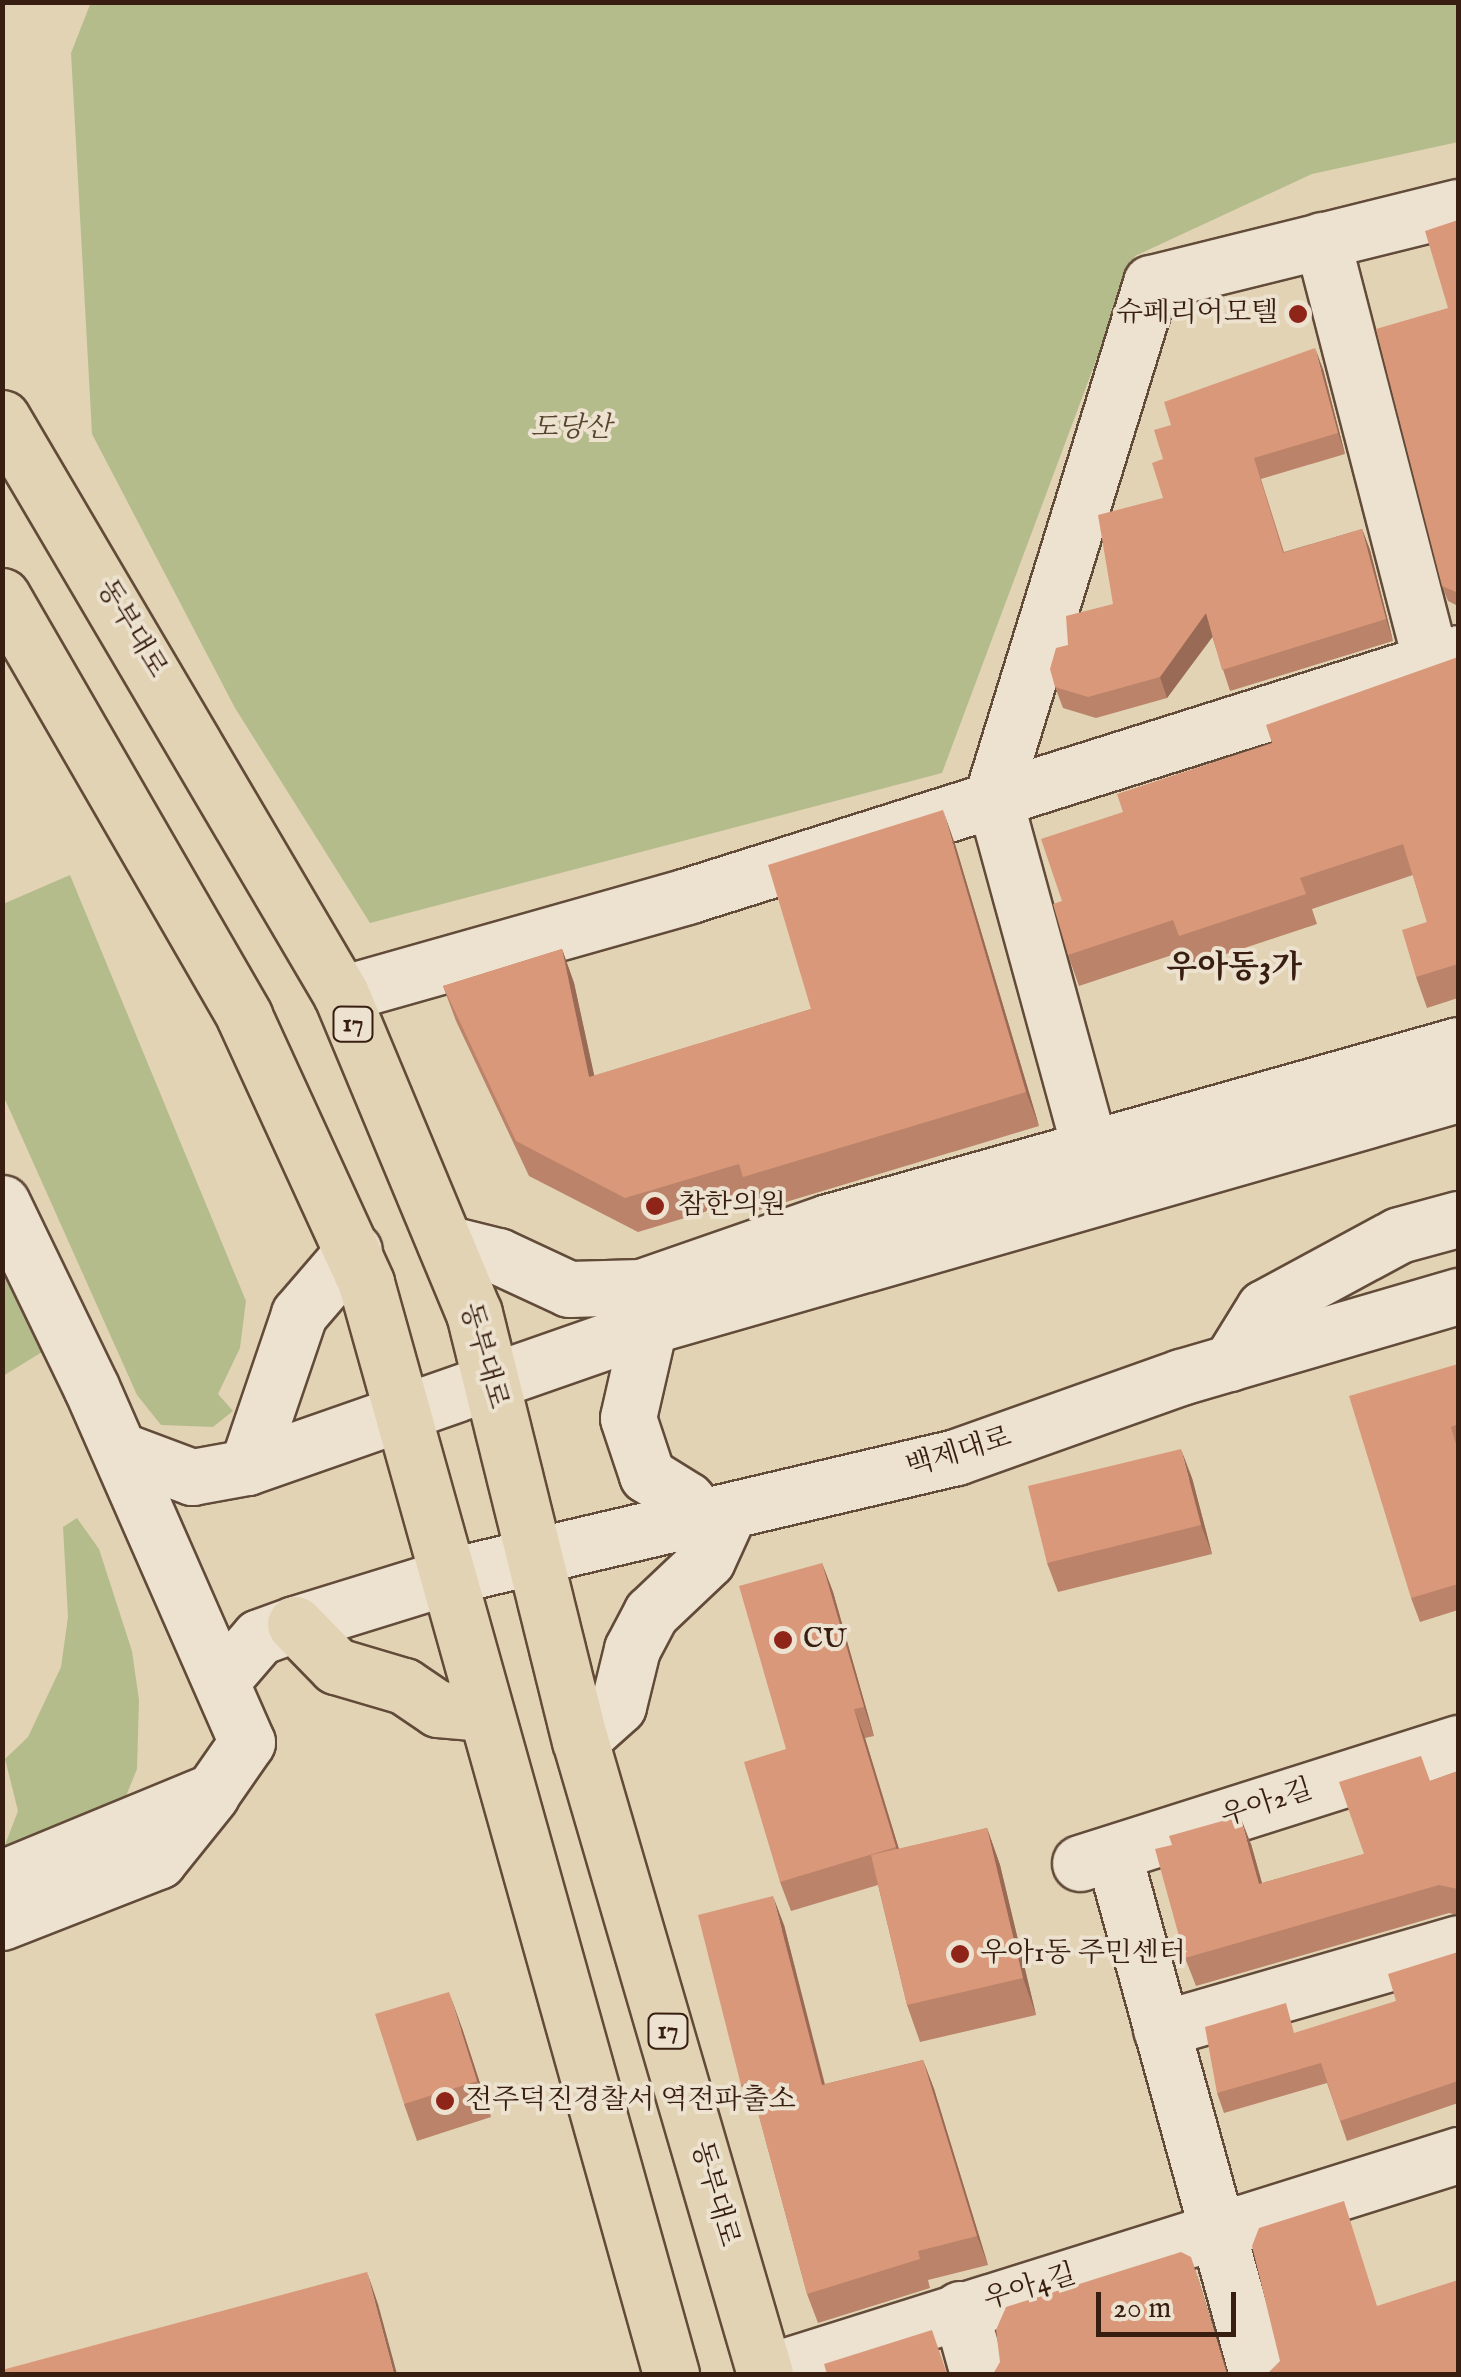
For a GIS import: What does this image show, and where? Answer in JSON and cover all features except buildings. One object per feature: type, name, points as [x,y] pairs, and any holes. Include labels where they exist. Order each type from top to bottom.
[{"type":"main road","name":"동부대로","points":[[2,418],[341,994],[445,1243],[491,1381],[580,1740],[764,2374]]},
{"type":"main road","points":[[2,596],[244,1016],[354,1250],[450,1576],[484,1713],[671,2374]]},
{"type":"main road","points":[[294,1624],[336,1666],[404,1686],[438,1709],[484,1713]]},
{"type":"street","points":[[1090,1149],[993,794],[1150,283],[1458,206]]},
{"type":"street","points":[[341,994],[687,896],[993,794],[1445,657],[1322,240]]},
{"type":"street","points":[[445,1243],[498,1256],[569,1289],[641,1287],[828,1222],[1458,1045]]},
{"type":"street","points":[[1392,1064],[1458,1085]]},
{"type":"street","points":[[120,1450],[192,1477],[247,1466],[649,1326],[926,1243],[1458,1094]]},
{"type":"street","points":[[926,1243],[987,1178]]},
{"type":"street","points":[[2,1203],[120,1450],[247,1742],[158,1861],[2,1922]]},
{"type":"street","points":[[1230,1363],[1264,1308],[1399,1235],[1458,1219]]},
{"type":"street","points":[[828,1222],[926,1243]]},
{"type":"street","points":[[247,1466],[299,1314],[354,1250]]},
{"type":"street","name":"백제대로","points":[[221,1681],[260,1637],[294,1624],[450,1576],[716,1517],[956,1457],[1230,1363],[1458,1296]]},
{"type":"street","points":[[580,1740],[618,1706],[632,1649],[651,1613],[707,1560],[716,1517],[647,1474],[628,1418],[649,1326]]},
{"type":"street","name":"우아2길","points":[[1161,2030],[1094,1859],[1458,1743]]},
{"type":"street","points":[[2,1878],[213,1791]]},
{"type":"street","points":[[1257,2374],[1161,2030],[1458,1943]]},
{"type":"street","name":"우아4길","points":[[764,2374],[960,2309],[1458,2156]]},
{"type":"street","name":"우아4길","points":[[960,2309],[978,2374]]},
{"type":"green space","name":"도당산","points":[[91,2],[1458,3],[1458,142],[1312,174],[1135,256],[942,773],[370,923],[235,708],[92,434],[71,53]]},
{"type":"green space","points":[[70,875],[246,1301],[240,1348],[218,1394],[233,1411],[213,1427],[161,1425],[137,1395],[3,1095],[3,904]]},
{"type":"green space","points":[[2,1252],[47,1349],[3,1376],[2,1376]]},
{"type":"green space","points":[[77,1518],[99,1549],[132,1651],[139,1700],[137,1769],[120,1811],[3,1850],[18,1811],[5,1759],[28,1737],[61,1667],[68,1617],[63,1527]]},
{"type":"place","name":"슈페리어모텔","points":[[1298,314]]},
{"type":"place","name":"참한의원","points":[[655,1206]]},
{"type":"place","name":"CU","points":[[783,1640]]},
{"type":"place","name":"우아1동 주민센터","points":[[960,1954]]},
{"type":"place","name":"전주덕진경찰서 역전파출소","points":[[445,2101]]},
{"type":"district","name":"우아동3가","points":[[1234,969]]}]
